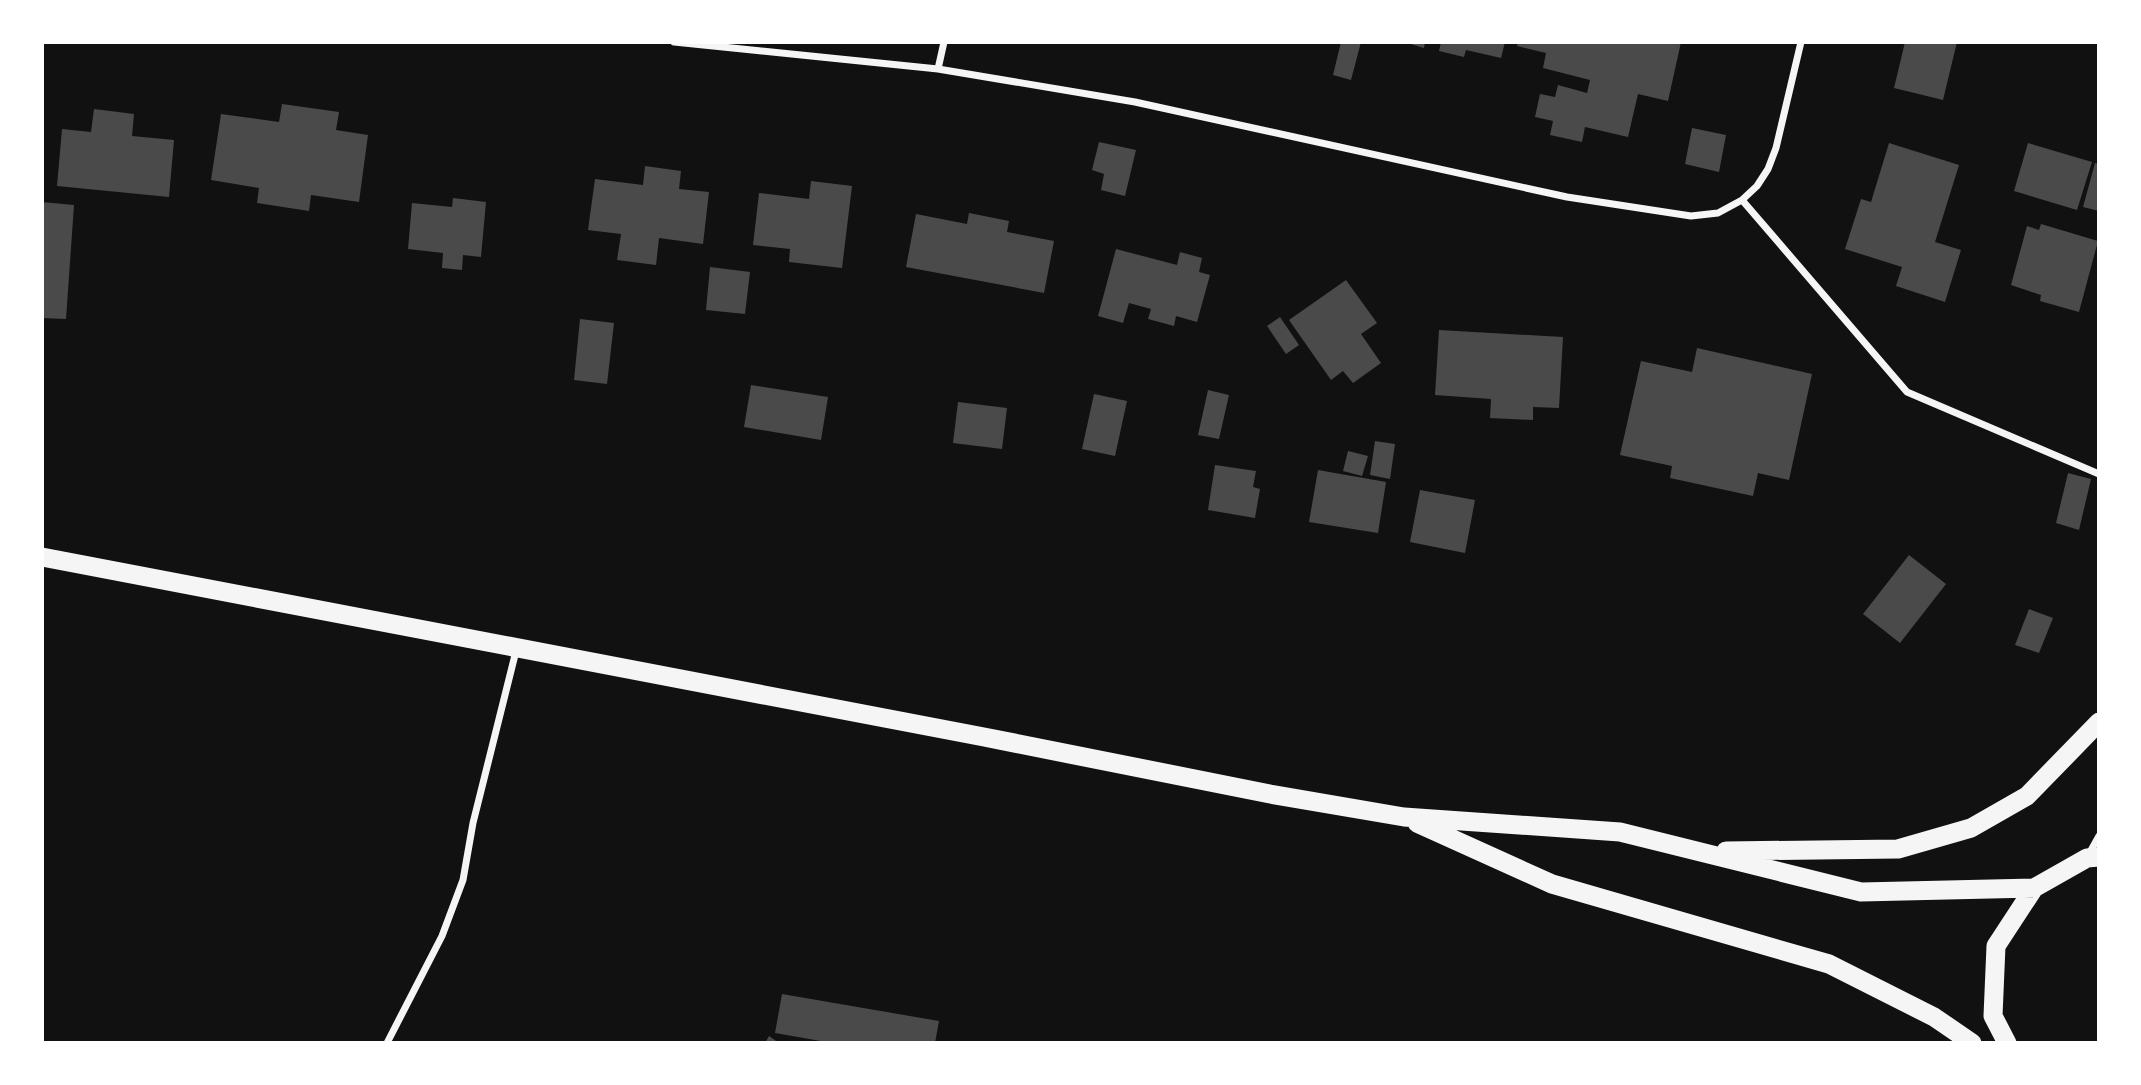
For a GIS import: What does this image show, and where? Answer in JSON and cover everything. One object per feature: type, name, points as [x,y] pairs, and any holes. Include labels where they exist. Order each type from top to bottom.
[{"type":"highway","points":[[42,557],[1270,794],[1404,817],[1620,832],[1861,892],[2034,888],[2093,857]]},
{"type":"highway","points":[[1697,852],[1898,849],[1971,828],[2027,796],[2099,722]]},
{"type":"highway","points":[[1404,817],[1552,884],[1829,964],[1934,1017],[1972,1043]]},
{"type":"highway","points":[[2007,1043],[1993,1016],[1996,946],[2034,888]]},
{"type":"street","points":[[674,42],[938,69],[1135,102],[1595,201],[1691,216],[1718,213],[1742,201],[1757,187],[1776,148],[1801,42]]},
{"type":"street","points":[[938,69],[944,42]]},
{"type":"street","points":[[1742,201],[1907,392],[2099,474]]},
{"type":"street","points":[[387,1043],[442,936],[463,880],[473,823],[516,649]]},
{"type":"street","points":[[2093,857],[2099,836]]},
{"type":"building","points":[[1341,42],[1361,42],[1351,80],[1333,75]]},
{"type":"building","points":[[1404,42],[1425,42],[1424,48]]},
{"type":"building","points":[[1441,42],[1505,42],[1501,58],[1466,50],[1464,57],[1439,51]]},
{"type":"building","points":[[1518,42],[1681,42],[1668,101],[1638,94],[1628,137],[1585,127],[1582,142],[1550,135],[1553,121],[1535,117],[1540,94],[1555,97],[1558,85],[1587,93],[1590,80],[1543,68],[1546,53],[1517,46]]},
{"type":"building","points":[[1905,42],[1957,42],[1943,100],[1894,88]]},
{"type":"building","points":[[282,104],[339,112],[336,130],[368,135],[359,202],[311,195],[309,211],[257,203],[259,188],[211,180],[221,114],[279,122]]},
{"type":"building","points":[[94,109],[134,114],[132,136],[174,140],[169,197],[57,186],[62,129],[91,132]]},
{"type":"building","points":[[1692,128],[1726,135],[1719,172],[1685,164]]},
{"type":"building","points":[[1099,142],[1136,150],[1125,196],[1101,190],[1104,174],[1092,170]]},
{"type":"building","points":[[1889,143],[1959,165],[1935,242],[1961,250],[1945,302],[1896,286],[1902,267],[1845,249],[1861,199],[1871,202]]},
{"type":"building","points":[[2028,143],[2092,162],[2077,210],[2014,191]]},
{"type":"building","points":[[2095,163],[2099,164],[2099,211],[2083,207]]},
{"type":"building","points":[[645,166],[681,171],[679,189],[709,192],[703,244],[659,238],[656,265],[617,260],[621,234],[588,230],[595,179],[643,185]]},
{"type":"building","points":[[811,181],[852,186],[842,268],[789,262],[790,249],[753,245],[759,193],[809,199]]},
{"type":"building","points":[[453,198],[486,202],[481,257],[463,255],[462,270],[442,268],[443,253],[408,249],[412,203],[452,207]]},
{"type":"building","points":[[42,202],[74,205],[66,319],[42,318]]},
{"type":"building","points":[[969,213],[1009,221],[1007,232],[1054,241],[1044,293],[906,267],[916,214],[967,224]]},
{"type":"building","points":[[2041,224],[2098,241],[2079,312],[2040,301],[2041,295],[2011,285],[2027,226],[2039,230]]},
{"type":"building","points":[[1116,249],[1177,265],[1180,252],[1202,258],[1199,272],[1210,275],[1197,322],[1176,316],[1174,326],[1148,319],[1151,309],[1129,303],[1123,323],[1098,316]]},
{"type":"building","points":[[710,267],[750,272],[745,314],[706,310]]},
{"type":"building","points":[[1346,280],[1377,323],[1361,334],[1381,363],[1353,383],[1343,371],[1331,380],[1289,320]]},
{"type":"building","points":[[1280,317],[1299,345],[1286,354],[1267,326]]},
{"type":"building","points":[[580,319],[614,323],[607,384],[574,380]]},
{"type":"building","points":[[1439,330],[1563,337],[1559,408],[1533,407],[1533,420],[1490,418],[1491,399],[1435,395]]},
{"type":"building","points":[[1697,348],[1812,374],[1789,480],[1758,473],[1753,496],[1670,478],[1672,466],[1620,455],[1641,361],[1692,372]]},
{"type":"building","points":[[751,385],[828,397],[821,440],[744,427]]},
{"type":"building","points":[[1208,390],[1229,395],[1219,439],[1198,435]]},
{"type":"building","points":[[1094,394],[1127,401],[1115,456],[1082,449]]},
{"type":"building","points":[[958,402],[1007,408],[1002,449],[953,443]]},
{"type":"building","points":[[1375,441],[1395,444],[1390,479],[1370,475]]},
{"type":"building","points":[[1348,451],[1368,456],[1362,476],[1343,471]]},
{"type":"building","points":[[1215,465],[1256,471],[1253,487],[1260,489],[1255,518],[1208,510]]},
{"type":"building","points":[[1318,470],[1386,482],[1378,533],[1309,522]]},
{"type":"building","points":[[2068,473],[2091,479],[2079,530],[2056,523]]},
{"type":"building","points":[[1420,490],[1475,500],[1465,553],[1410,542]]},
{"type":"building","points":[[1909,555],[1946,584],[1900,643],[1863,614]]},
{"type":"building","points":[[2029,609],[2053,618],[2039,653],[2015,645]]},
{"type":"building","points":[[782,994],[939,1021],[935,1043],[832,1043],[775,1033]]},
{"type":"building","points":[[769,1036],[779,1043],[765,1043]]}]
